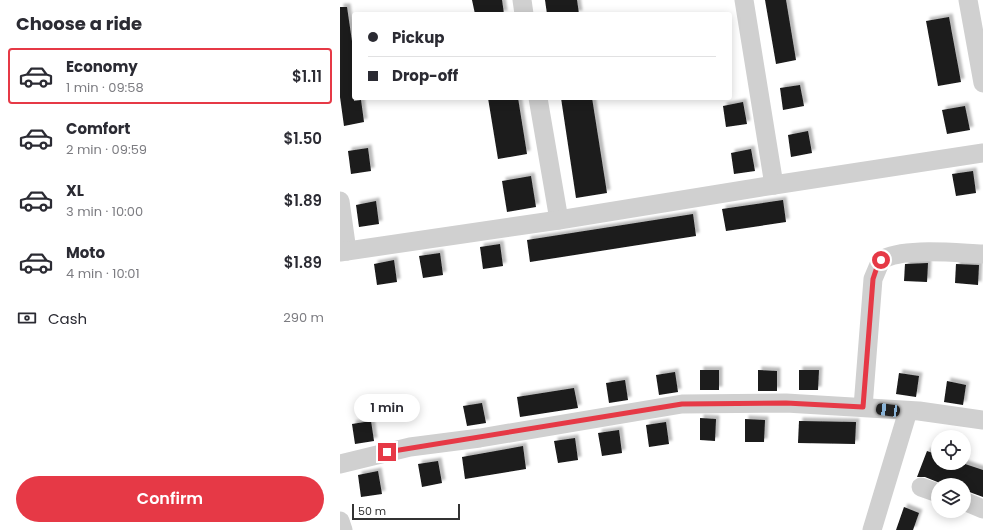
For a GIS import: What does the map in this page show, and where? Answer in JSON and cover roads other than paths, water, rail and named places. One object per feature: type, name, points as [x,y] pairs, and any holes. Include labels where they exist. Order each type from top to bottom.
[{"type":"street","points":[[522,0],[524,12]]},
{"type":"street","points":[[744,0],[774,184]]},
{"type":"street","points":[[968,0],[983,83]]},
{"type":"street","points":[[538,100],[559,220]]},
{"type":"street","points":[[340,201],[344,252],[559,220],[774,184],[983,153]]},
{"type":"street","points":[[863,407],[873,279],[878,264],[885,257],[897,254],[983,254]]},
{"type":"street","points":[[340,464],[410,447],[480,438],[682,404],[786,403],[863,407],[983,420]]},
{"type":"street","points":[[872,530],[908,411]]},
{"type":"street","points":[[971,504],[983,509]]},
{"type":"street","points":[[340,520],[343,530]]}]
